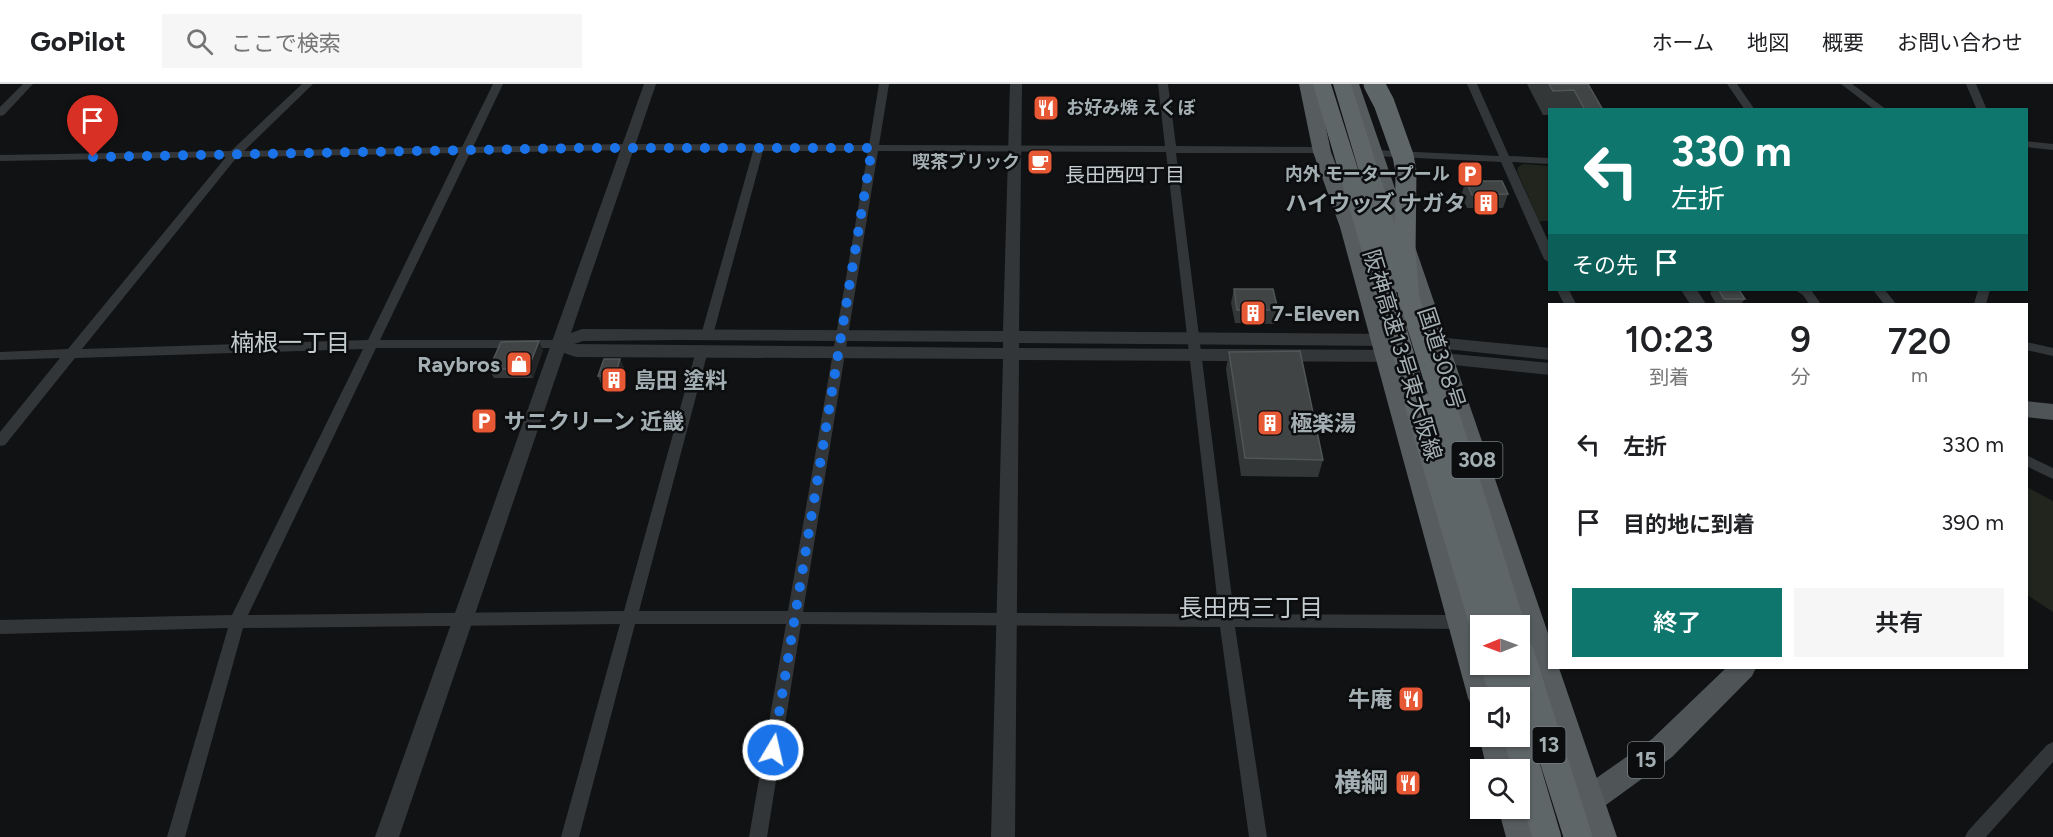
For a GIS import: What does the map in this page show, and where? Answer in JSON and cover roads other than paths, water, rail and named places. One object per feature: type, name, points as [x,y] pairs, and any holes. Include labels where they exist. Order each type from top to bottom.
[{"type":"highway","name":"308","points":[[1294,84],[1323,152],[1350,227],[1382,347],[1470,618]]},
{"type":"highway","name":"308","points":[[1310,84],[1323,152]]},
{"type":"highway","points":[[1310,84],[1351,182]]},
{"type":"highway","name":"阪神高速13号東大阪線","points":[[1322,84],[1470,617]]},
{"type":"highway","name":"阪神高速13号東大阪線","points":[[1342,84],[1508,615]]},
{"type":"highway","name":"国道308号","points":[[1350,84],[1375,153],[1602,837]]},
{"type":"highway","name":"308","points":[[1373,85],[1375,153]]},
{"type":"highway","points":[[1373,85],[1403,156],[1406,171],[1406,275],[1415,323]]},
{"type":"highway","name":"13","points":[[1527,675],[1578,837]]},
{"type":"highway","name":"13","points":[[1520,747],[1546,837]]},
{"type":"highway","points":[[1516,819],[1521,837]]},
{"type":"main road","points":[[2028,409],[2053,412]]},
{"type":"main road","name":"15","points":[[1536,837],[1662,748],[1742,669]]},
{"type":"street","points":[[0,113],[28,84]]},
{"type":"street","points":[[0,441],[233,155],[308,84]]},
{"type":"street","points":[[176,837],[238,620],[498,84]]},
{"type":"street","points":[[387,837],[650,84]]},
{"type":"street","points":[[759,837],[884,84]]},
{"type":"street","points":[[1003,837],[1016,84]]},
{"type":"street","points":[[1163,84],[1227,621],[1258,837]]},
{"type":"street","points":[[1472,84],[1548,254]]},
{"type":"street","points":[[1731,84],[1749,108]]},
{"type":"street","points":[[1846,84],[1879,108]]},
{"type":"street","points":[[1971,84],[1981,108]]},
{"type":"street","points":[[2028,144],[2053,147]]},
{"type":"street","points":[[0,158],[627,147],[1323,152]]},
{"type":"street","points":[[570,837],[759,148]]},
{"type":"street","points":[[1375,153],[1548,161]]},
{"type":"street","points":[[1804,291],[1814,303]]},
{"type":"street","points":[[1880,291],[1889,303]]},
{"type":"street","points":[[0,356],[372,344],[558,344],[576,351],[704,343],[1382,347],[1548,354]]},
{"type":"street","points":[[2028,346],[2053,352]]},
{"type":"street","points":[[1440,350],[1548,369]]},
{"type":"street","points":[[2028,461],[2053,474]]},
{"type":"street","points":[[0,627],[238,620],[465,617],[1470,624]]},
{"type":"street","points":[[1974,837],[2053,750]]},
{"type":"place","name":"お好み焼 えくぼ","points":[[1046,108]]},
{"type":"place","name":"喫茶ブリック","points":[[1040,162]]},
{"type":"place","name":"内外 モータープール","points":[[1470,174]]},
{"type":"place","name":"ハイウッズ ナガタ","points":[[1486,203]]},
{"type":"place","name":"7-Eleven","points":[[1253,313]]},
{"type":"place","name":"Raybros","points":[[519,364]]},
{"type":"place","name":"島田 塗料","points":[[614,380]]},
{"type":"place","name":"サニクリーン 近畿","points":[[484,421]]},
{"type":"place","name":"極楽湯","points":[[1270,423]]},
{"type":"place","name":"牛庵","points":[[1411,699]]},
{"type":"place","name":"横綱","points":[[1408,783]]},
{"type":"district","name":"長田西四丁目","points":[[1125,175]]},
{"type":"district","name":"楠根一丁目","points":[[290,343]]},
{"type":"district","name":"長田西三丁目","points":[[1251,608]]}]
